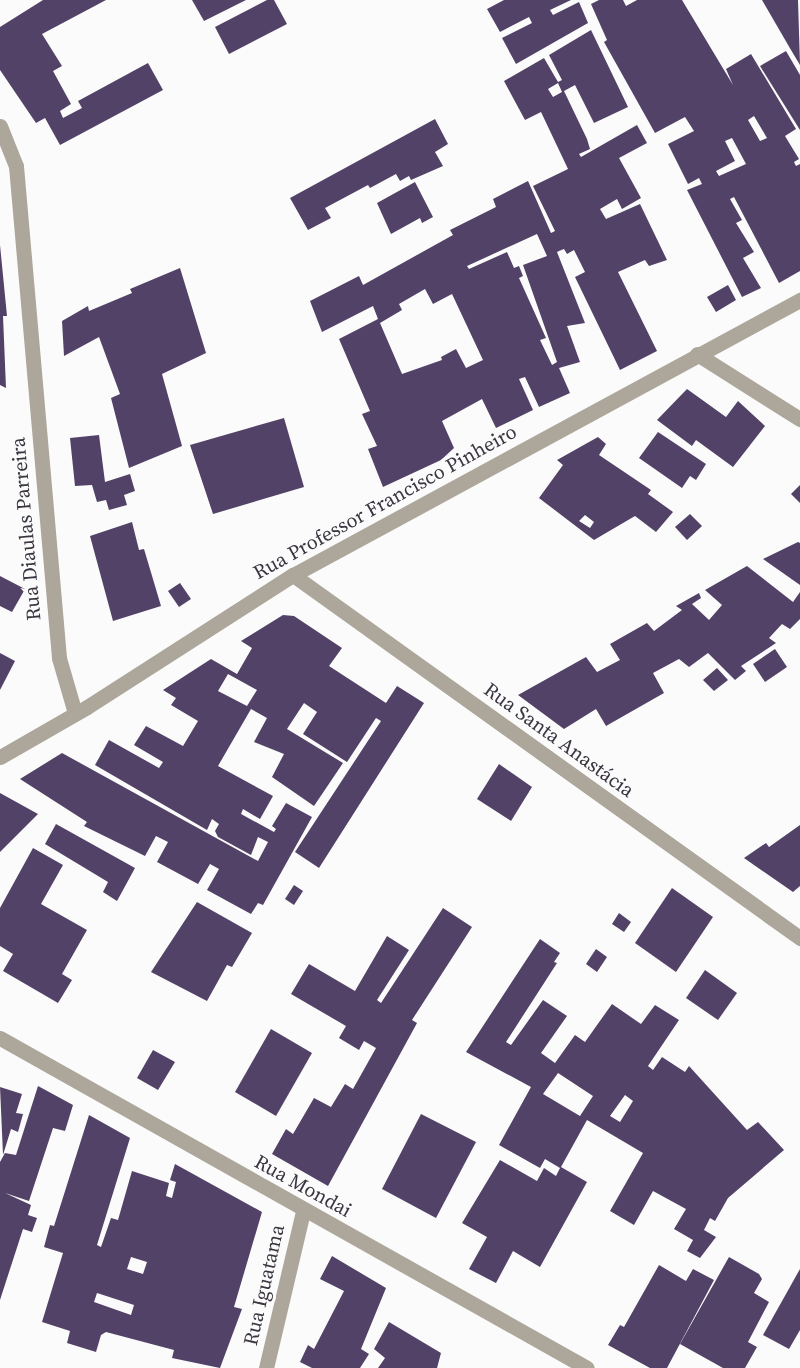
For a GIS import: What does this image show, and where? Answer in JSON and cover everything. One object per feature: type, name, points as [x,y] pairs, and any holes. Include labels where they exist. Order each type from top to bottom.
[{"type":"street","name":"Rua Diaulas Parreira","points":[[0,126],[16,166],[59,658],[75,713]]},
{"type":"street","name":"Rua Professor Francisco Pinheiro","points":[[0,757],[75,713],[293,575],[800,300]]},
{"type":"street","points":[[697,354],[800,419]]},
{"type":"street","name":"Rua Santa Anastácia","points":[[293,575],[800,938]]},
{"type":"street","name":"Rua Mondai","points":[[0,1038],[303,1211],[588,1368]]},
{"type":"street","name":"Rua Iguatama","points":[[266,1368],[303,1211]]},
{"type":"building","points":[[43,0],[106,0],[42,34],[62,66],[53,71],[71,104],[60,111],[63,118],[82,108],[78,101],[148,63],[163,90],[60,145],[45,118],[36,123],[0,70],[0,27]]},
{"type":"building","points":[[192,0],[246,0],[204,21]]},
{"type":"building","points":[[267,0],[274,0],[287,24],[229,54],[215,27]]},
{"type":"building","points":[[504,0],[571,0],[550,10],[553,15],[579,2],[588,23],[516,64],[502,38],[532,23],[529,17],[500,32],[487,9]]},
{"type":"building","points":[[599,0],[623,0],[626,6],[637,0],[682,0],[733,85],[726,69],[751,54],[796,129],[785,136],[799,159],[794,162],[796,166],[800,164],[800,271],[779,283],[734,197],[730,199],[742,220],[736,223],[754,252],[743,258],[761,288],[742,297],[687,190],[702,184],[699,178],[688,184],[668,144],[694,131],[685,117],[655,133],[604,42],[607,40],[591,4]],"holes":[[[754,116],[767,138],[760,141],[748,120]],[[732,138],[746,164],[719,176],[716,171],[735,161],[725,141]]]},
{"type":"building","points":[[762,0],[798,0],[800,65],[791,50]]},
{"type":"building","points":[[591,30],[628,107],[594,123],[575,85],[564,91],[590,149],[579,154],[581,157],[637,125],[647,143],[619,158],[641,198],[622,209],[617,199],[600,209],[606,219],[640,204],[667,260],[649,266],[645,260],[618,272],[657,351],[620,370],[575,277],[585,272],[574,250],[567,254],[564,249],[559,251],[557,252],[585,323],[567,326],[580,362],[559,368],[570,393],[539,407],[525,377],[519,379],[533,410],[496,428],[482,399],[442,421],[454,448],[441,460],[383,487],[368,449],[377,446],[362,414],[370,411],[339,339],[378,319],[373,306],[322,332],[310,301],[359,276],[363,285],[453,235],[450,230],[496,207],[493,199],[528,181],[551,233],[555,231],[533,186],[568,169],[541,112],[525,120],[504,81],[544,58],[558,82],[562,80],[549,55]],"holes":[[[558,83],[562,92],[553,97],[548,89]],[[537,234],[547,256],[523,265],[557,362],[552,365],[540,340],[546,338],[519,278],[523,276],[519,266],[514,268],[507,252],[469,269],[467,266]],[[425,289],[433,304],[452,294],[483,360],[466,368],[456,349],[441,357],[442,360],[402,374],[380,323],[402,310],[399,304]]]},
{"type":"building","points":[[786,51],[800,75],[800,130],[760,66]]},
{"type":"building","points":[[435,119],[448,144],[435,152],[443,166],[411,180],[409,176],[400,181],[396,174],[370,188],[368,185],[325,208],[331,218],[308,230],[290,198]]},
{"type":"building","points":[[415,182],[433,217],[422,223],[420,218],[391,234],[377,203]]},
{"type":"building","points":[[0,245],[7,316],[3,316],[6,388],[0,385]]},
{"type":"building","points":[[180,268],[206,353],[162,374],[182,446],[129,468],[111,398],[120,394],[99,337],[64,356],[62,321],[88,306],[89,311],[132,293],[130,289]]},
{"type":"building","points":[[728,285],[736,300],[716,312],[707,297]]},
{"type":"building","points":[[687,389],[726,417],[738,401],[765,426],[733,467],[696,440],[692,446],[657,420]]},
{"type":"building","points":[[284,418],[304,487],[213,514],[190,445]]},
{"type":"building","points":[[658,432],[706,464],[696,480],[690,476],[682,488],[639,458]]},
{"type":"building","points":[[99,435],[105,482],[130,474],[135,491],[124,495],[127,505],[109,510],[106,500],[97,502],[92,485],[75,486],[70,438]]},
{"type":"building","points":[[598,437],[606,444],[599,455],[651,490],[648,494],[673,512],[656,532],[635,516],[594,540],[539,498],[563,465],[557,460]],"holes":[[[585,515],[594,522],[590,528],[579,521]]]},
{"type":"building","points":[[800,485],[800,503],[791,494]]},
{"type":"building","points":[[690,514],[702,526],[687,540],[675,527]]},
{"type":"building","points":[[132,522],[139,550],[144,549],[161,606],[113,621],[90,536]]},
{"type":"building","points":[[800,543],[800,585],[763,559]]},
{"type":"building","points":[[747,566],[793,602],[800,592],[800,619],[790,629],[782,624],[769,638],[776,643],[741,666],[746,671],[735,680],[708,653],[689,667],[679,659],[653,673],[664,693],[606,726],[596,709],[564,729],[518,695],[586,657],[597,672],[620,660],[610,644],[647,623],[654,631],[682,610],[676,606],[699,593],[701,598],[692,604],[709,620],[722,605],[705,590]]},
{"type":"building","points":[[0,576],[25,589],[12,612],[0,606]]},
{"type":"building","points":[[180,583],[191,599],[179,607],[168,591]]},
{"type":"building","points":[[283,615],[294,616],[342,648],[329,666],[386,703],[397,686],[424,703],[319,868],[295,852],[381,721],[376,718],[347,762],[303,734],[317,712],[304,703],[287,729],[343,763],[314,806],[272,777],[284,754],[254,742],[267,718],[251,709],[218,766],[273,796],[260,819],[243,809],[241,814],[274,832],[276,829],[272,826],[286,803],[312,817],[263,905],[258,903],[251,914],[207,890],[219,869],[210,864],[198,884],[157,862],[168,842],[156,836],[145,856],[84,826],[87,822],[20,779],[62,753],[258,861],[268,842],[258,837],[251,855],[218,837],[215,831],[219,824],[212,819],[207,830],[95,765],[109,740],[159,768],[163,762],[134,745],[146,726],[183,746],[198,721],[171,705],[176,698],[163,690],[211,659],[237,674],[252,648],[241,641]],"holes":[[[228,674],[257,690],[247,706],[218,691]]]},
{"type":"building","points":[[775,649],[787,667],[765,682],[753,664]]},
{"type":"building","points":[[0,653],[15,661],[0,690]]},
{"type":"building","points":[[717,668],[728,680],[714,691],[703,680]]},
{"type":"building","points":[[499,764],[532,787],[511,821],[477,799]]},
{"type":"building","points":[[0,793],[38,814],[0,852]]},
{"type":"building","points":[[56,824],[135,868],[117,901],[103,892],[108,882],[45,844]]},
{"type":"building","points":[[800,825],[800,886],[793,892],[744,858],[766,843],[769,847]]},
{"type":"building","points":[[33,848],[63,865],[41,904],[87,930],[62,974],[72,980],[58,1003],[3,971],[13,954],[0,946],[0,908]]},
{"type":"building","points":[[294,885],[303,891],[294,905],[285,899]]},
{"type":"building","points":[[672,888],[713,917],[676,972],[635,943]]},
{"type":"building","points":[[197,902],[252,933],[232,967],[227,965],[207,1001],[151,972]]},
{"type":"building","points":[[443,908],[472,927],[412,1020],[417,1023],[328,1186],[272,1154],[286,1129],[293,1134],[314,1098],[331,1107],[345,1084],[353,1089],[376,1048],[364,1041],[359,1050],[339,1038],[346,1026],[291,994],[309,964],[355,991],[387,936],[409,950],[377,1000],[381,1003]]},
{"type":"building","points":[[619,913],[631,922],[624,932],[612,924]]},
{"type":"building","points":[[540,939],[560,953],[554,962],[557,963],[506,1042],[511,1045],[543,1000],[567,1016],[541,1053],[555,1063],[575,1035],[585,1042],[612,1004],[641,1024],[655,1005],[679,1020],[648,1066],[653,1070],[662,1057],[685,1072],[689,1066],[747,1130],[758,1122],[784,1150],[728,1198],[715,1221],[710,1218],[704,1230],[716,1237],[700,1258],[687,1251],[693,1240],[674,1229],[686,1209],[653,1191],[634,1225],[610,1211],[643,1153],[587,1120],[561,1167],[587,1182],[540,1267],[513,1251],[496,1283],[469,1269],[487,1237],[462,1223],[500,1160],[537,1181],[544,1168],[556,1176],[560,1168],[545,1159],[540,1168],[499,1145],[531,1087],[466,1052]],"holes":[[[558,1073],[593,1096],[580,1116],[543,1094]],[[625,1095],[633,1101],[620,1122],[610,1116]]]},
{"type":"building","points":[[596,949],[607,957],[597,972],[586,964]]},
{"type":"building","points":[[705,970],[737,993],[718,1020],[686,998]]},
{"type":"building","points":[[271,1029],[312,1053],[276,1116],[235,1092]]},
{"type":"building","points":[[153,1050],[175,1062],[158,1090],[137,1078]]},
{"type":"building","points":[[38,1086],[73,1105],[65,1131],[53,1128],[29,1201],[5,1193],[31,1205],[28,1215],[37,1218],[32,1232],[23,1229],[0,1300],[0,1162],[5,1153],[16,1155]]},
{"type":"building","points":[[0,1087],[22,1094],[16,1113],[23,1114],[18,1132],[11,1129],[3,1155]]},
{"type":"building","points":[[421,1114],[476,1142],[436,1218],[382,1189]]},
{"type":"building","points":[[89,1115],[130,1138],[97,1245],[101,1247],[111,1218],[118,1220],[132,1171],[169,1183],[166,1196],[172,1198],[176,1182],[170,1180],[175,1164],[262,1212],[234,1307],[242,1309],[220,1368],[172,1358],[174,1350],[106,1332],[101,1335],[96,1352],[67,1343],[70,1331],[42,1322],[63,1253],[44,1247],[50,1225],[54,1226]],"holes":[[[131,1257],[147,1262],[143,1274],[127,1269]],[[97,1293],[134,1305],[131,1315],[94,1302]]]},
{"type":"building","points":[[332,1256],[386,1288],[361,1349],[369,1354],[360,1368],[312,1368],[300,1362],[308,1345],[314,1349],[344,1291],[320,1279]]},
{"type":"building","points":[[729,1257],[759,1274],[762,1279],[754,1293],[769,1302],[748,1342],[757,1347],[745,1368],[723,1368],[680,1344]]},
{"type":"building","points":[[659,1265],[686,1281],[693,1269],[714,1280],[667,1368],[650,1368],[608,1345],[620,1325],[624,1327]]},
{"type":"building","points":[[800,1269],[800,1330],[789,1349],[763,1335]]},
{"type":"building","points":[[389,1322],[441,1353],[437,1368],[378,1368],[385,1358],[374,1349]]}]
